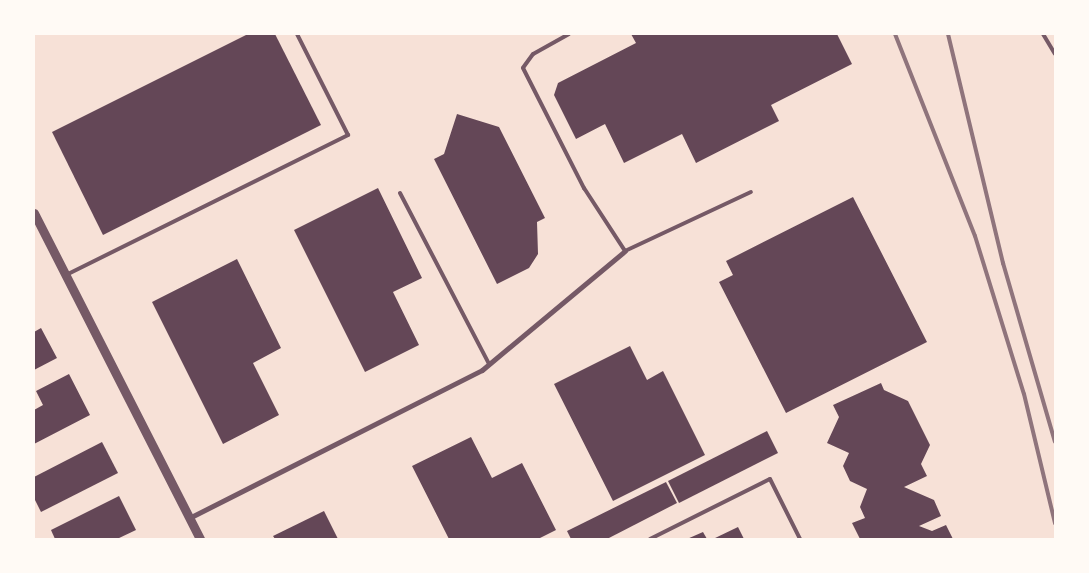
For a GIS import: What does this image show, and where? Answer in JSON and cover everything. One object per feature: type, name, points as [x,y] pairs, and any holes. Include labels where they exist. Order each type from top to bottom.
[{"type":"street","points":[[34,214],[200,539]]},
{"type":"street","points":[[189,518],[489,364],[625,252]]},
{"type":"lane","points":[[65,275],[348,134],[297,34]]},
{"type":"lane","points":[[568,34],[533,54],[523,68],[584,188],[625,252],[751,192]]},
{"type":"lane","points":[[1043,34],[1055,54]]},
{"type":"lane","points":[[400,193],[489,364]]},
{"type":"lane","points":[[650,539],[770,479],[800,539]]},
{"type":"building","points":[[248,34],[275,34],[321,125],[103,235],[52,132]]},
{"type":"building","points":[[631,34],[837,34],[852,64],[771,105],[779,121],[696,163],[682,134],[624,163],[605,124],[576,139],[554,95],[558,83],[636,43]]},
{"type":"building","points":[[457,114],[499,127],[545,218],[537,222],[538,254],[529,268],[497,284],[434,159],[444,154]]},
{"type":"building","points":[[378,188],[422,278],[393,292],[419,345],[365,372],[294,230]]},
{"type":"building","points":[[853,197],[927,342],[786,413],[719,282],[733,275],[726,261]]},
{"type":"building","points":[[237,259],[281,348],[253,363],[279,415],[223,444],[152,302]]},
{"type":"building","points":[[41,328],[57,358],[34,370],[34,332]]},
{"type":"building","points":[[630,346],[647,380],[663,371],[705,455],[613,501],[554,384]]},
{"type":"building","points":[[69,374],[90,415],[34,444],[34,410],[43,405],[36,391]]},
{"type":"building","points":[[881,383],[884,390],[908,401],[930,445],[921,464],[927,476],[904,487],[934,500],[941,516],[919,526],[932,531],[946,525],[953,539],[860,539],[852,523],[865,518],[860,507],[867,489],[850,481],[843,466],[849,453],[827,443],[839,417],[833,405]]},
{"type":"building","points":[[767,431],[778,453],[679,503],[668,481]]},
{"type":"building","points":[[471,437],[492,478],[522,463],[556,530],[538,539],[449,539],[412,466]]},
{"type":"building","points":[[102,442],[118,473],[41,512],[34,498],[34,477]]},
{"type":"building","points":[[666,482],[677,503],[607,539],[571,539],[567,531]]},
{"type":"building","points":[[119,496],[136,530],[117,539],[55,539],[51,530]]},
{"type":"building","points":[[324,511],[338,539],[275,539],[273,536]]},
{"type":"building","points":[[738,527],[744,539],[713,539]]},
{"type":"building","points":[[703,532],[707,539],[687,539]]},
{"type":"railway","points":[[895,34],[975,236],[1024,394],[1055,523]]},
{"type":"railway","points":[[948,34],[1003,263],[1055,442]]}]
